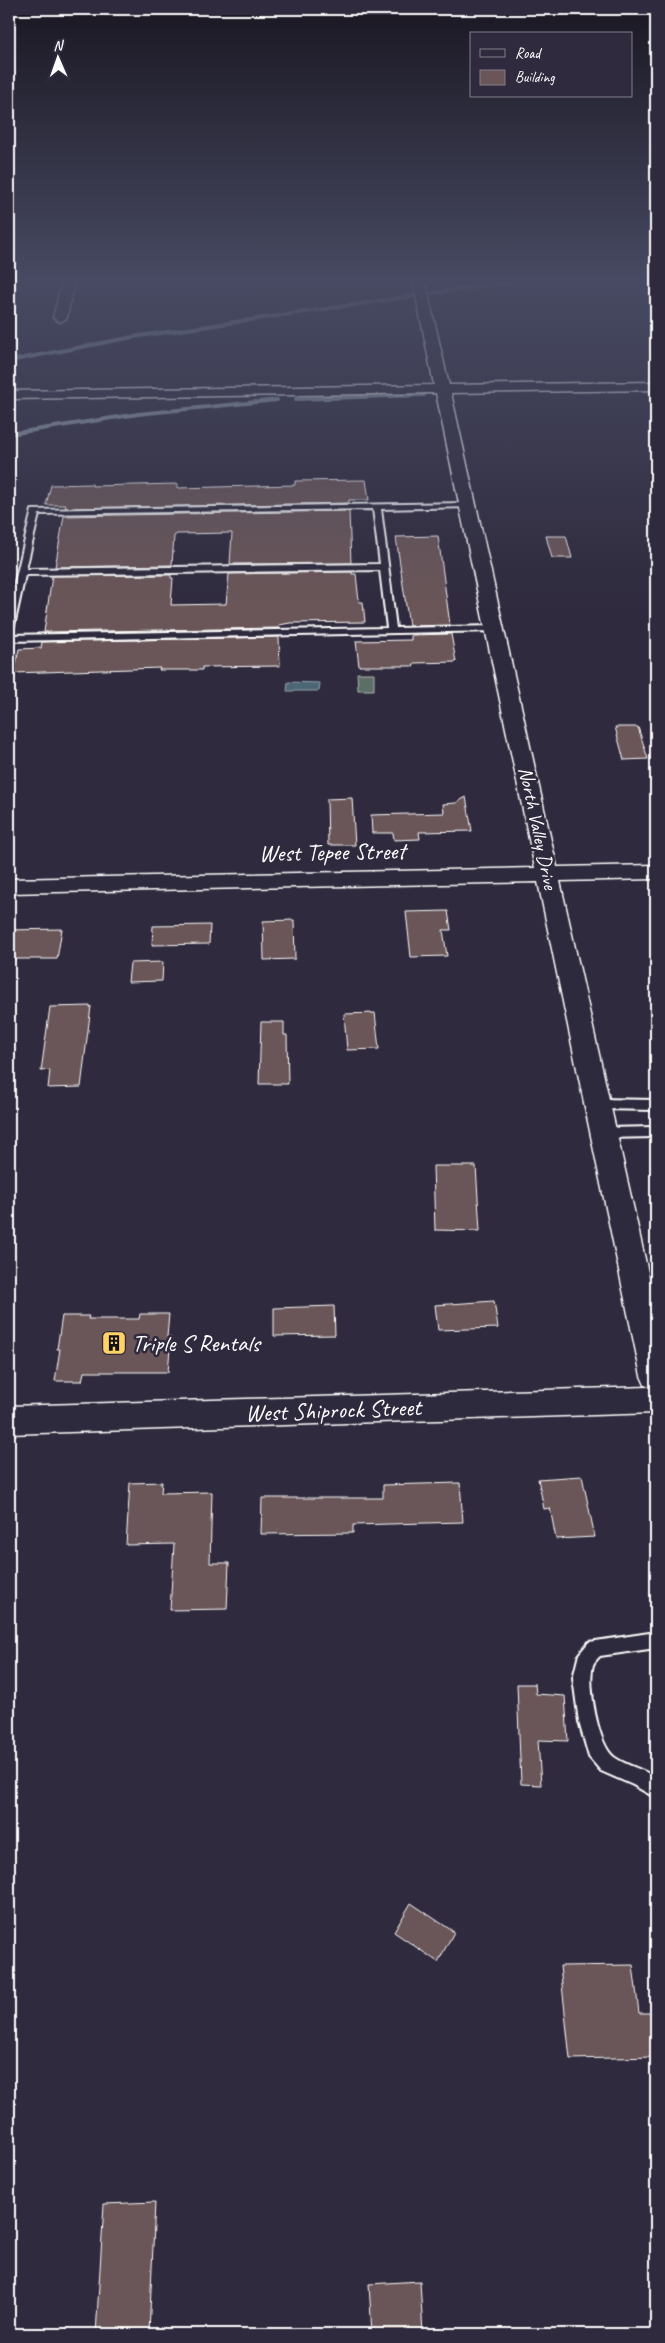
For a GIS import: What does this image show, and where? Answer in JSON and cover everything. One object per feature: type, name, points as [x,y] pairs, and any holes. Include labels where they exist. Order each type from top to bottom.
[{"type":"street","points":[[9,395],[298,390]]},
{"type":"street","name":"North Valley Drive","points":[[443,390],[656,1376]]},
{"type":"street","name":"West Tepee Street","points":[[9,886],[656,872]]},
{"type":"street","name":"West Shiprock Street","points":[[9,1420],[656,1400]]},
{"type":"lane","points":[[9,626],[35,512],[467,505]]},
{"type":"lane","points":[[377,506],[392,631]]},
{"type":"lane","points":[[21,572],[384,567]]},
{"type":"lane","points":[[9,638],[494,629]]},
{"type":"lane","points":[[597,1104],[656,1105]]},
{"type":"lane","points":[[603,1133],[656,1132]]},
{"type":"lane","points":[[656,1640],[621,1643],[595,1648],[584,1660],[582,1678],[588,1722],[596,1750],[608,1764],[640,1778],[656,1789]]},
{"type":"green space","points":[[357,673],[374,673],[374,690],[358,690]]},
{"type":"water","points":[[288,682],[320,683],[319,691],[287,691]]},
{"type":"building","points":[[366,480],[369,500],[349,500],[349,503],[65,508],[66,505],[46,505],[51,485],[178,484],[178,488],[295,485],[295,481]]},
{"type":"building","points":[[349,511],[351,563],[230,564],[232,533],[177,534],[174,536],[172,565],[55,567],[64,516]]},
{"type":"building","points":[[438,536],[450,625],[409,626],[396,537]]},
{"type":"building","points":[[546,536],[566,536],[572,558],[552,558]]},
{"type":"building","points":[[352,572],[352,574],[356,574],[359,602],[363,602],[365,622],[290,623],[279,625],[279,628],[44,632],[52,576],[171,575],[171,578],[173,578],[171,605],[226,604],[229,574]]},
{"type":"building","points":[[451,634],[456,662],[414,663],[414,666],[359,666],[356,641],[411,640],[411,635]]},
{"type":"building","points":[[279,637],[280,666],[202,667],[202,670],[159,670],[160,668],[14,673],[19,649],[41,648],[42,642]]},
{"type":"building","points":[[615,727],[638,727],[648,759],[624,760]]},
{"type":"building","points":[[466,797],[472,831],[419,832],[420,839],[394,840],[393,833],[372,833],[371,815],[444,813],[443,804],[456,803]]},
{"type":"building","points":[[352,798],[355,845],[328,845],[327,799]]},
{"type":"building","points":[[448,911],[451,930],[443,930],[447,956],[411,957],[406,912]]},
{"type":"building","points":[[294,920],[295,959],[264,960],[263,921]]},
{"type":"building","points":[[210,925],[209,944],[152,945],[153,926]]},
{"type":"building","points":[[62,929],[57,959],[9,959],[9,930]]},
{"type":"building","points":[[163,962],[162,981],[128,982],[130,963]]},
{"type":"building","points":[[91,1006],[81,1087],[48,1088],[50,1070],[41,1071],[50,1007]]},
{"type":"building","points":[[375,1013],[379,1049],[347,1050],[344,1014]]},
{"type":"building","points":[[261,1022],[284,1022],[284,1035],[287,1035],[288,1084],[259,1084]]},
{"type":"building","points":[[433,1166],[476,1166],[480,1231],[435,1230]]},
{"type":"building","points":[[494,1301],[498,1328],[438,1330],[435,1305]]},
{"type":"building","points":[[334,1306],[335,1335],[274,1336],[274,1308]]},
{"type":"building","name":"Triple S Rentals","points":[[140,1314],[169,1314],[167,1337],[171,1337],[168,1372],[84,1372],[82,1381],[55,1381],[60,1349],[57,1349],[62,1316],[89,1316],[88,1319],[139,1319]]},
{"type":"building","points":[[582,1476],[595,1537],[556,1539],[550,1508],[544,1509],[538,1479]]},
{"type":"building","points":[[162,1482],[161,1493],[212,1492],[210,1563],[229,1563],[227,1609],[170,1610],[174,1544],[126,1545],[130,1483]]},
{"type":"building","points":[[460,1483],[463,1522],[353,1525],[353,1533],[261,1534],[262,1498],[383,1498],[383,1485]]},
{"type":"building","points":[[517,1684],[535,1684],[536,1694],[565,1696],[568,1741],[538,1740],[541,1785],[521,1784]]},
{"type":"building","points":[[411,1903],[454,1932],[438,1962],[394,1932]]},
{"type":"building","points":[[633,1965],[639,2013],[653,2013],[656,2057],[570,2059],[560,1966]]},
{"type":"building","points":[[155,2202],[149,2334],[96,2334],[104,2204]]},
{"type":"building","points":[[420,2281],[423,2334],[372,2334],[369,2284]]},
{"type":"waterway","points":[[296,399],[424,395]]},
{"type":"waterway","points":[[9,434],[138,414],[277,400]]},
{"type":"place","name":"Triple S Rentals","points":[[114,1343]]}]
